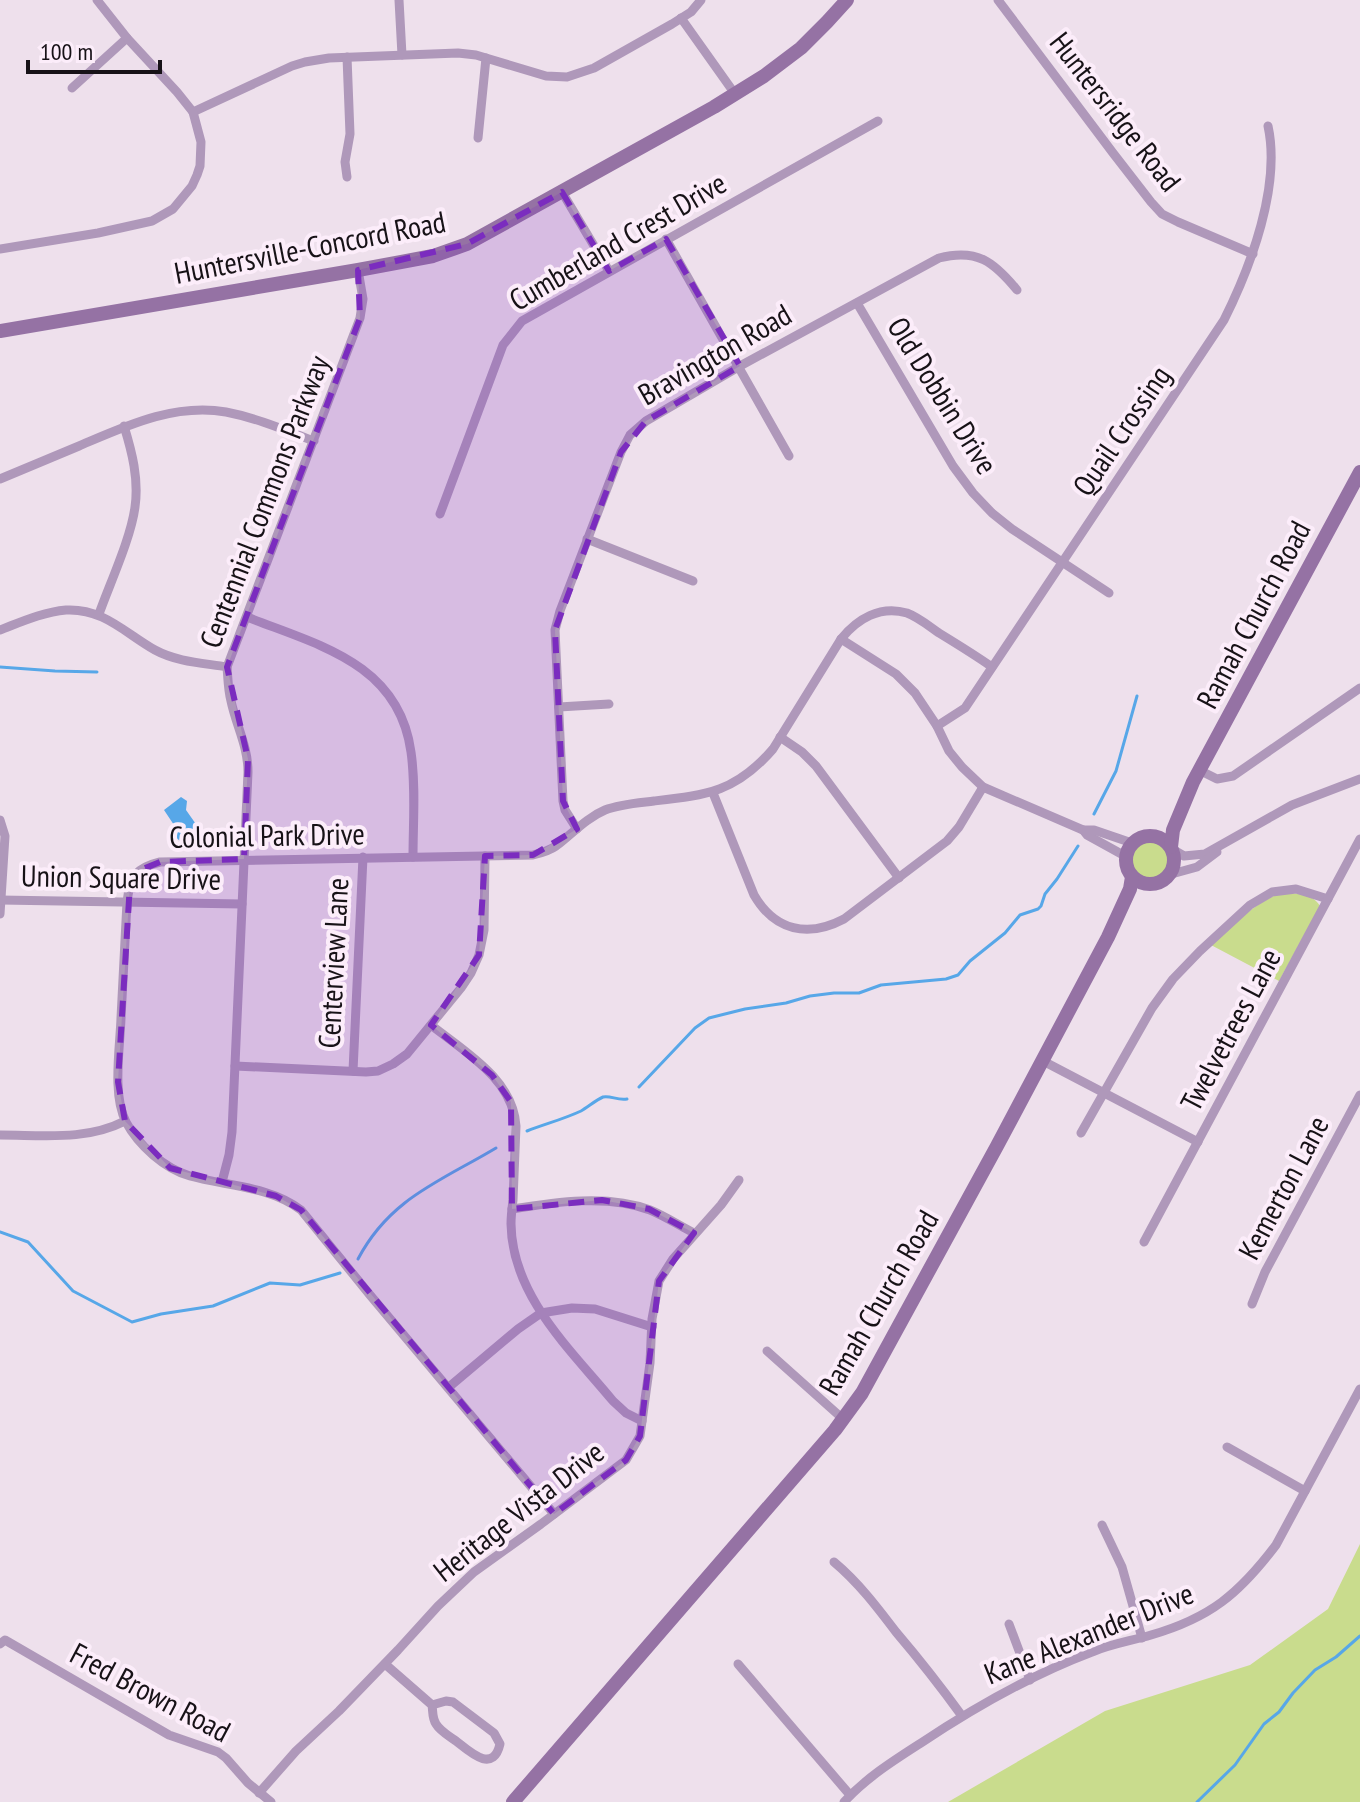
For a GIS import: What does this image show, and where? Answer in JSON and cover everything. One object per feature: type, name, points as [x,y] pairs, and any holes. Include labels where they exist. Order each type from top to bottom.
[{"type":"main road","name":"Huntersville-Concord Road","points":[[0,331],[358,270],[433,256],[467,244],[735,94],[801,48],[847,0]]},
{"type":"main road","name":"Ramah Church Road","points":[[1155,835],[1164,827],[1196,776],[1360,472]]},
{"type":"main road","name":"Ramah Church Road","points":[[1108,937],[1138,893],[1147,884],[1162,881],[1168,875],[1174,862],[1171,848],[1173,830],[1196,776]]},
{"type":"main road","points":[[1147,884],[1132,877],[1127,868],[1129,849],[1144,836],[1155,835],[1171,848]]},
{"type":"main road","name":"Ramah Church Road","points":[[513,1802],[843,1419],[862,1393],[1108,937],[1130,889],[1132,877]]},
{"type":"street","points":[[0,249],[152,221],[173,209],[192,186],[200,166],[201,142],[193,112],[97,0]]},
{"type":"street","points":[[399,0],[402,55]]},
{"type":"street","points":[[193,112],[292,66],[319,59],[458,53],[546,76],[567,77],[594,68],[691,12],[701,0]]},
{"type":"street","name":"Huntersridge Road","points":[[998,0],[1162,214],[1253,254]]},
{"type":"street","points":[[681,18],[735,94]]},
{"type":"street","points":[[72,88],[127,38]]},
{"type":"street","points":[[347,57],[350,134],[345,162],[347,177]]},
{"type":"street","points":[[478,138],[486,58]]},
{"type":"street","name":"Cumberland Crest Drive","points":[[440,514],[503,345],[522,321],[878,121]]},
{"type":"street","name":"Quail Crossing","points":[[937,726],[965,708],[1216,333],[1253,254],[1270,167],[1272,143],[1268,126]]},
{"type":"street","points":[[562,192],[609,271]]},
{"type":"street","points":[[666,239],[789,456]]},
{"type":"street","name":"Bravington Road","points":[[577,829],[563,801],[555,630],[587,539],[630,435],[646,421],[740,366],[939,258],[968,256],[988,261],[1017,290]]},
{"type":"street","name":"Centennial Commons Parkway","points":[[222,1182],[232,1132],[248,759],[231,703],[227,667],[360,318],[363,299],[358,270]]},
{"type":"street","name":"Old Dobbin Drive","points":[[857,303],[953,466],[973,493],[1012,529],[1109,593]]},
{"type":"street","points":[[0,479],[124,426],[160,415],[224,412],[258,420],[314,441]]},
{"type":"street","points":[[99,614],[135,507],[133,455],[124,426]]},
{"type":"street","points":[[587,539],[693,581]]},
{"type":"street","points":[[0,630],[46,613],[67,610],[99,614],[156,650],[177,659],[227,667]]},
{"type":"street","name":"Colonial Park Drive","points":[[125,1121],[118,1082],[127,902],[130,883],[146,865],[244,859],[533,855],[553,848],[594,815],[615,807],[713,793],[734,783],[765,758],[841,639],[851,627],[875,613],[908,613],[992,667]]},
{"type":"street","points":[[247,617],[345,657],[373,677],[397,705],[411,752],[413,857]]},
{"type":"street","points":[[841,639],[896,674],[915,693],[949,751],[983,787],[1083,830],[1094,830],[1129,849]]},
{"type":"street","points":[[1196,776],[1217,779],[1233,776],[1360,688]]},
{"type":"street","points":[[559,707],[609,704]]},
{"type":"street","points":[[780,737],[816,766],[899,878]]},
{"type":"street","points":[[1171,848],[1184,856],[1205,854],[1292,805],[1360,779]]},
{"type":"street","points":[[713,793],[761,907],[784,924],[811,930],[828,927],[844,919],[947,841],[983,787]]},
{"type":"street","points":[[0,820],[5,836],[0,914]]},
{"type":"street","points":[[1083,830],[1087,835],[1129,849]]},
{"type":"street","name":"Twelvetrees Lane","points":[[1144,1242],[1360,839]]},
{"type":"street","points":[[1168,875],[1197,867],[1225,844]]},
{"type":"street","points":[[235,1066],[378,1071],[407,1054],[461,988],[479,955],[484,930],[485,856]]},
{"type":"street","name":"Centerview Lane","points":[[353,1071],[363,857]]},
{"type":"street","points":[[1081,1133],[1140,1027],[1173,979],[1192,958],[1250,905],[1272,892],[1307,891],[1328,899]]},
{"type":"street","name":"Union Square Drive","points":[[1,900],[242,904]]},
{"type":"street","points":[[431,1025],[492,1075],[502,1086],[515,1112],[512,1235],[521,1272],[541,1313],[613,1401],[626,1413],[642,1421]]},
{"type":"street","points":[[1043,1061],[1198,1142]]},
{"type":"street","name":"Kemerton Lane","points":[[1252,1304],[1265,1272],[1360,1095]]},
{"type":"street","points":[[0,1135],[82,1135],[99,1132],[125,1121],[140,1142],[170,1168],[189,1176],[291,1202],[301,1210],[554,1514]]},
{"type":"street","name":"Heritage Vista Drive","points":[[259,1793],[296,1751],[474,1572],[626,1460],[640,1436],[659,1281],[673,1259],[739,1180]]},
{"type":"street","points":[[512,1209],[602,1200],[649,1209],[694,1233]]},
{"type":"street","points":[[449,1387],[541,1313],[572,1308],[595,1309],[652,1327]]},
{"type":"street","points":[[767,1351],[843,1419]]},
{"type":"street","name":"Kane Alexander Drive","points":[[847,1798],[886,1765],[996,1696],[1094,1651],[1193,1621],[1215,1608],[1238,1589],[1276,1545],[1360,1389]]},
{"type":"street","points":[[1227,1447],[1305,1491]]},
{"type":"street","points":[[1102,1525],[1122,1567],[1142,1638]]},
{"type":"street","points":[[834,1562],[863,1590],[962,1716]]},
{"type":"street","points":[[1009,1624],[1030,1680]]},
{"type":"street","name":"Fred Brown Road","points":[[2,1640],[169,1735],[218,1752],[271,1802]]},
{"type":"street","points":[[385,1664],[432,1705],[434,1722],[456,1741],[486,1760],[497,1752],[500,1744],[494,1733],[453,1702],[432,1705]]},
{"type":"street","points":[[738,1664],[847,1798]]},
{"type":"highlighted area","points":[[562,192],[609,271],[666,239],[740,366],[646,421],[621,452],[555,630],[563,801],[577,829],[533,855],[485,856],[479,955],[431,1025],[492,1075],[511,1102],[512,1209],[602,1200],[649,1209],[694,1233],[659,1281],[640,1436],[626,1460],[554,1514],[301,1210],[276,1196],[170,1168],[125,1121],[118,1082],[130,883],[138,871],[160,862],[244,859],[248,759],[227,667],[360,318],[358,270],[467,244]]},
{"type":"green space","points":[[1149,836],[1166,843],[1173,860],[1166,877],[1149,884],[1132,877],[1125,860],[1132,843]]},
{"type":"green space","points":[[1281,893],[1308,896],[1320,906],[1279,981],[1211,945],[1252,909]]},
{"type":"green space","points":[[1360,1544],[1360,1802],[948,1802],[1105,1711],[1250,1665],[1328,1609]]},
{"type":"water","points":[[181,797],[187,801],[186,810],[198,827],[180,841],[173,835],[176,828],[164,810]]},
{"type":"waterway","points":[[0,667],[97,672]]},
{"type":"waterway","points":[[1094,814],[1116,771],[1137,696]]},
{"type":"waterway","points":[[639,1087],[695,1028],[709,1018],[810,996],[859,993],[881,985],[946,979],[958,975],[970,961],[1005,933],[1020,915],[1041,906],[1045,894],[1078,846]]},
{"type":"waterway","points":[[527,1131],[568,1117],[603,1097],[627,1099]]},
{"type":"waterway","points":[[358,1259],[371,1238],[401,1206],[496,1148]]},
{"type":"waterway","points":[[0,1232],[28,1242],[73,1291],[132,1322],[213,1306],[270,1283],[300,1285],[340,1273]]},
{"type":"waterway","points":[[1197,1802],[1235,1765],[1264,1724],[1279,1712],[1315,1670],[1360,1636]]}]
